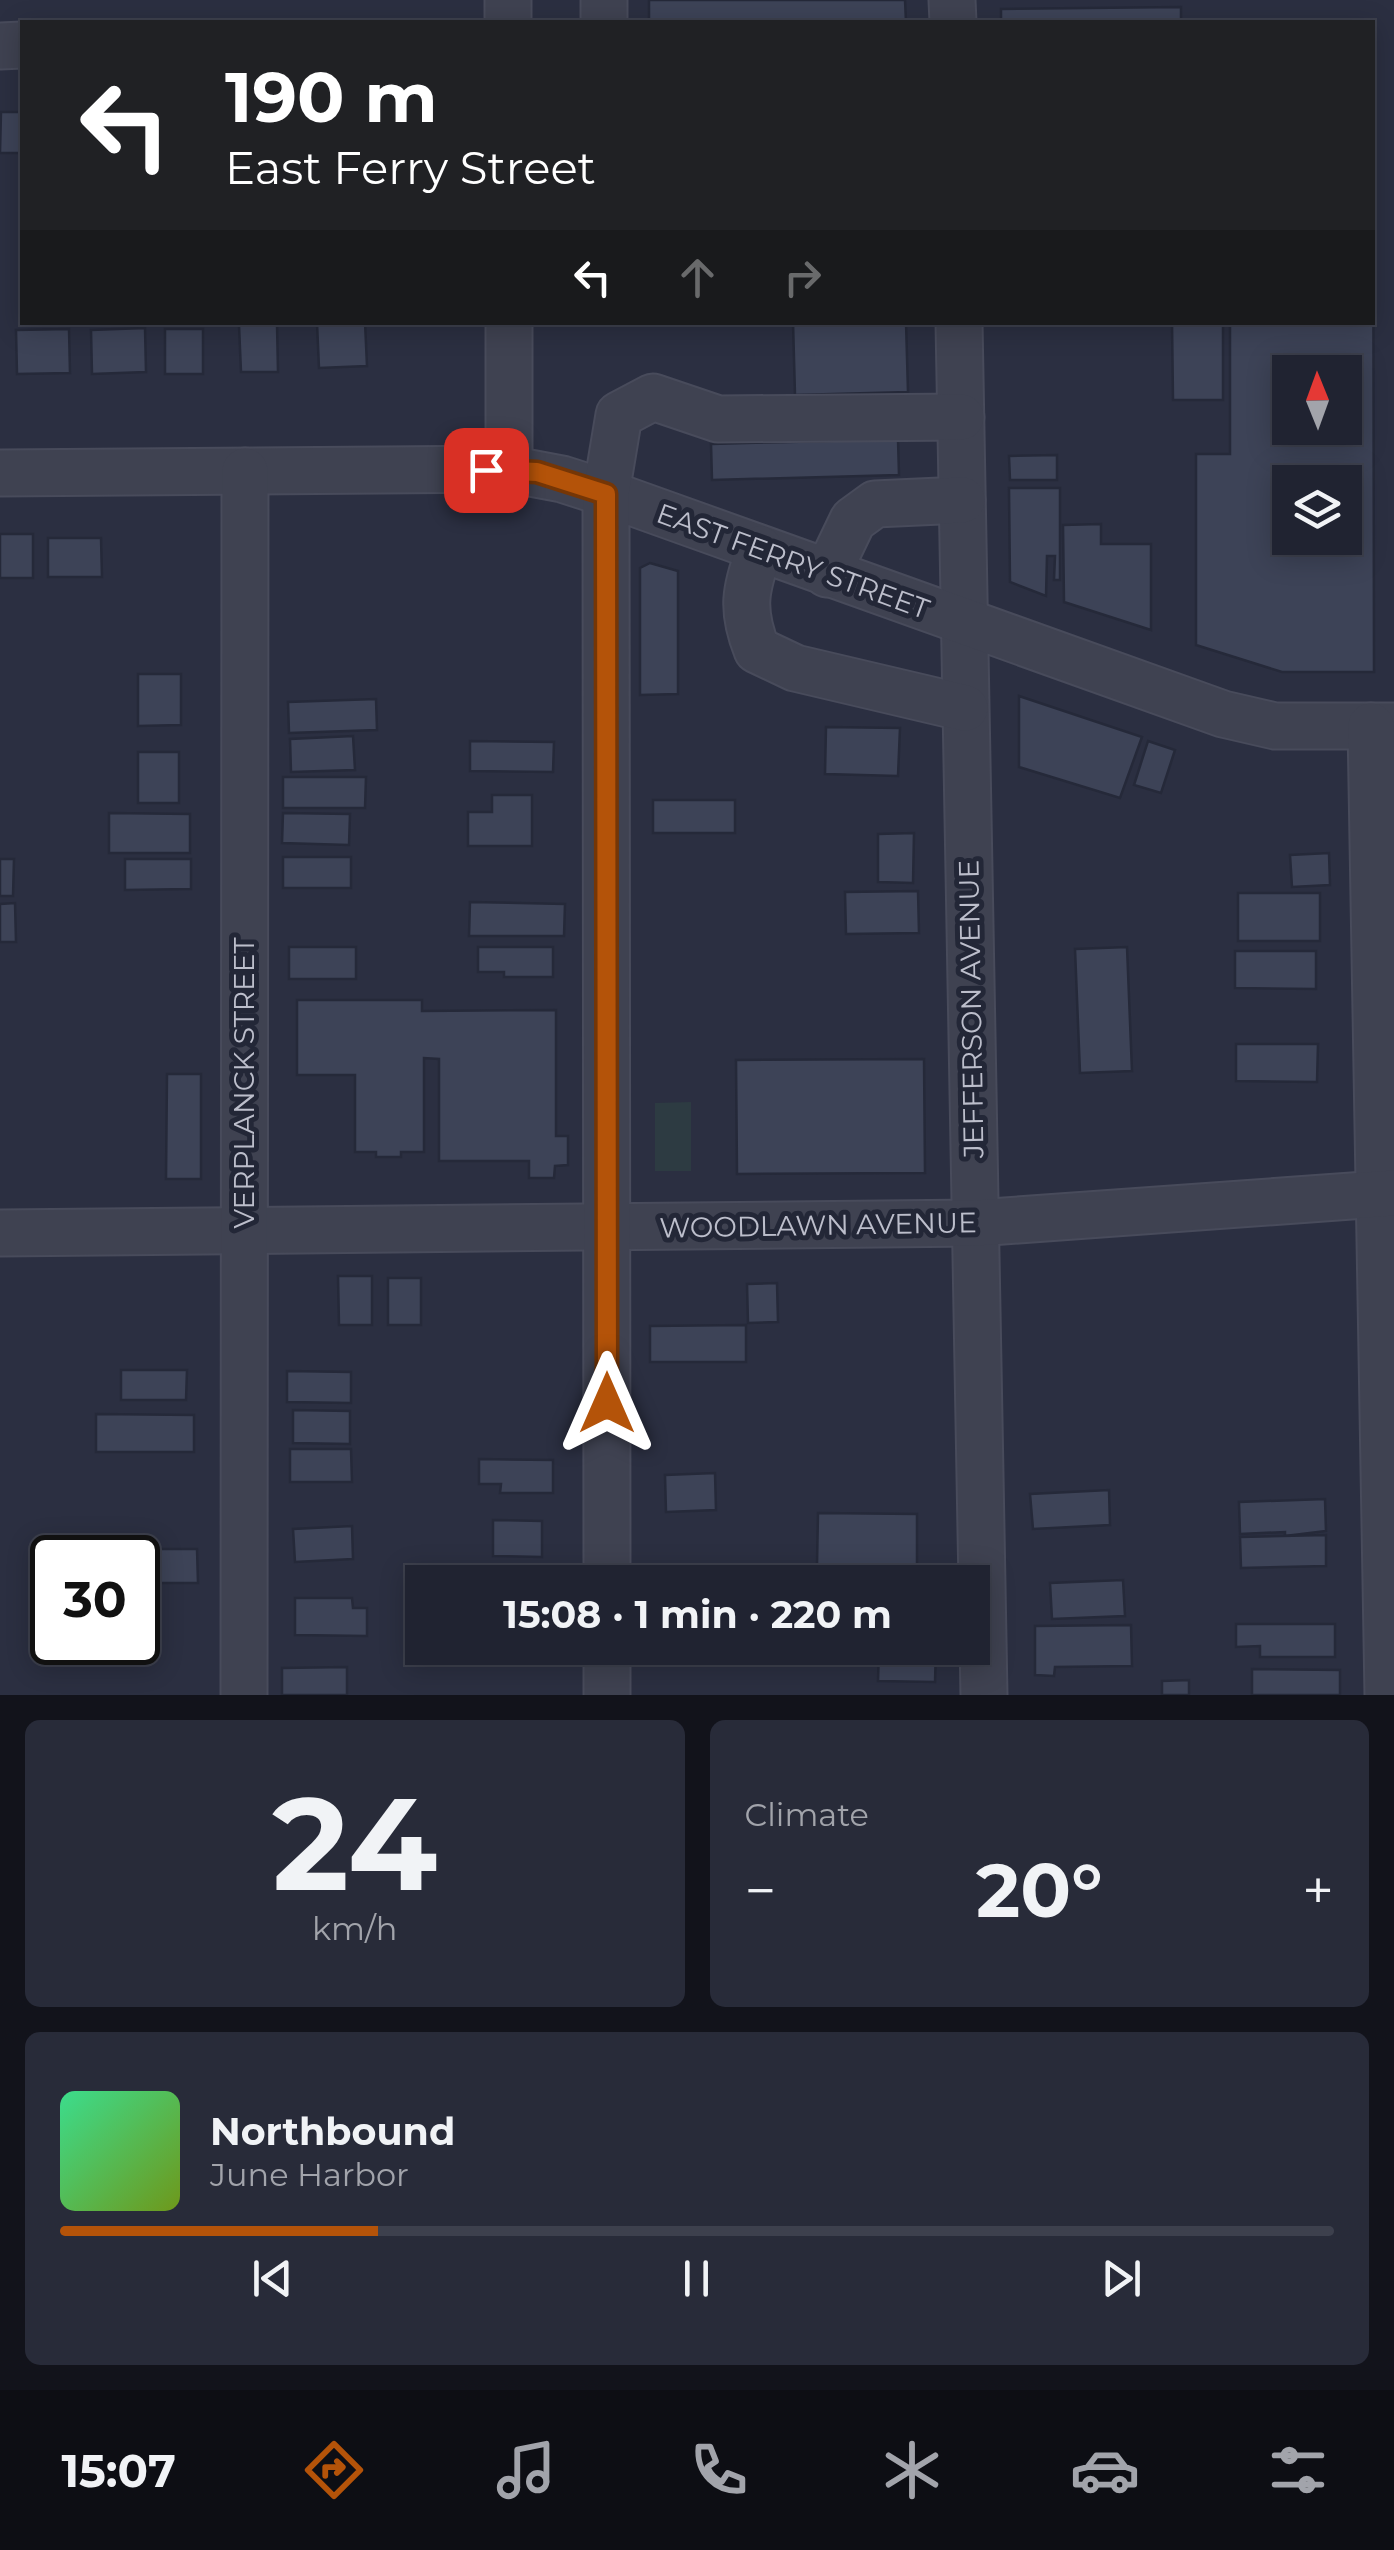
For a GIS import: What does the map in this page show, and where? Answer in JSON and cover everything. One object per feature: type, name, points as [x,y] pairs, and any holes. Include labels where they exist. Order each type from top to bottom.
[{"type":"street","points":[[508,469],[509,325]]},
{"type":"street","name":"JEFFERSON AVENUE","points":[[958,325],[984,1695]]},
{"type":"street","points":[[607,1565],[606,494],[619,415],[653,397],[718,420],[961,417]]},
{"type":"street","name":"EAST FERRY STREET","points":[[0,473],[508,469],[562,478],[1222,714],[1275,726],[1382,726]]},
{"type":"street","name":"VERPLANCK STREET","points":[[244,1695],[245,471]]},
{"type":"street","points":[[827,574],[853,520],[875,504],[962,500]]},
{"type":"street","points":[[760,549],[746,586],[747,624],[757,650],[794,668],[964,708]]},
{"type":"street","points":[[1382,726],[1388,1695]]},
{"type":"street","name":"WOODLAWN AVENUE","points":[[0,1233],[976,1223],[1387,1194]]},
{"type":"street","points":[[607,1665],[607,1695]]},
{"type":"shaded area","points":[[691,1102],[691,1171],[655,1171],[655,1103]]},
{"type":"building","points":[[649,0],[905,0],[906,20],[649,20]]},
{"type":"building","points":[[1181,7],[1181,20],[1001,20],[1001,9]]},
{"type":"building","points":[[1,112],[20,112],[20,153],[0,153]]},
{"type":"building","points":[[239,325],[277,325],[278,372],[241,372]]},
{"type":"building","points":[[317,325],[365,325],[367,366],[319,368]]},
{"type":"building","points":[[793,325],[906,325],[908,392],[795,395]]},
{"type":"building","points":[[1172,325],[1223,325],[1223,400],[1173,400]]},
{"type":"building","points":[[1230,325],[1373,325],[1374,672],[1282,672],[1196,645],[1196,454],[1230,454]]},
{"type":"building","points":[[145,328],[146,372],[92,374],[91,330]]},
{"type":"building","points":[[69,329],[70,373],[17,374],[16,330]]},
{"type":"building","points":[[165,329],[203,329],[203,374],[165,374]]},
{"type":"building","points":[[898,439],[899,475],[712,480],[711,444]]},
{"type":"building","points":[[1057,455],[1057,480],[1010,480],[1009,456]]},
{"type":"building","points":[[1009,488],[1060,488],[1060,580],[1054,580],[1055,556],[1047,556],[1046,596],[1010,582]]},
{"type":"building","points":[[1101,524],[1101,544],[1151,544],[1151,630],[1064,602],[1063,525]]},
{"type":"building","points":[[0,534],[33,534],[33,578],[0,578]]},
{"type":"building","points":[[48,538],[101,538],[102,577],[48,577]]},
{"type":"building","points":[[650,563],[678,571],[678,694],[640,695],[640,568]]},
{"type":"building","points":[[138,674],[181,674],[181,725],[138,726]]},
{"type":"building","points":[[1019,696],[1142,737],[1120,798],[1019,767]]},
{"type":"building","points":[[376,699],[377,730],[289,733],[288,702]]},
{"type":"building","points":[[826,727],[900,728],[898,776],[825,774]]},
{"type":"building","points":[[353,736],[355,770],[291,772],[290,739]]},
{"type":"building","points":[[470,741],[554,742],[553,772],[470,771]]},
{"type":"building","points":[[1148,741],[1175,750],[1161,793],[1134,785]]},
{"type":"building","points":[[138,752],[179,752],[179,803],[138,803]]},
{"type":"building","points":[[283,777],[366,777],[365,808],[283,808]]},
{"type":"building","points":[[492,795],[532,795],[532,846],[468,846],[468,812],[492,812]]},
{"type":"building","points":[[653,800],[735,800],[735,833],[653,833]]},
{"type":"building","points":[[109,813],[190,814],[190,853],[109,853]]},
{"type":"building","points":[[283,813],[350,814],[349,845],[282,843]]},
{"type":"building","points":[[914,833],[913,883],[878,882],[878,834]]},
{"type":"building","points":[[1329,853],[1330,885],[1292,887],[1290,855]]},
{"type":"building","points":[[283,857],[351,857],[351,888],[283,888]]},
{"type":"building","points":[[0,859],[14,859],[13,896],[0,896]]},
{"type":"building","points":[[125,859],[191,859],[191,889],[125,890]]},
{"type":"building","points":[[918,891],[919,933],[846,934],[845,892]]},
{"type":"building","points":[[1238,893],[1320,893],[1320,941],[1238,941]]},
{"type":"building","points":[[470,902],[565,904],[564,936],[469,936]]},
{"type":"building","points":[[15,903],[16,942],[0,942],[0,904]]},
{"type":"building","points":[[289,947],[356,947],[356,979],[289,979]]},
{"type":"building","points":[[478,947],[553,947],[553,977],[504,977],[504,972],[478,972]]},
{"type":"building","points":[[1127,947],[1132,1071],[1080,1073],[1075,949]]},
{"type":"building","points":[[1235,951],[1316,951],[1316,989],[1235,988]]},
{"type":"building","points":[[297,1000],[422,1000],[422,1011],[556,1010],[556,1136],[568,1136],[568,1165],[555,1166],[554,1178],[529,1178],[529,1161],[439,1161],[439,1059],[424,1058],[424,1152],[376,1157],[376,1152],[355,1152],[355,1075],[297,1075]]},
{"type":"building","points":[[1236,1044],[1318,1044],[1317,1082],[1236,1081]]},
{"type":"building","points":[[924,1059],[925,1173],[737,1174],[736,1060]]},
{"type":"building","points":[[167,1074],[201,1074],[201,1179],[166,1179]]},
{"type":"building","points":[[338,1276],[372,1276],[372,1325],[339,1325]]},
{"type":"building","points":[[388,1278],[421,1278],[421,1325],[388,1325]]},
{"type":"building","points":[[777,1283],[778,1322],[748,1323],[747,1284]]},
{"type":"building","points":[[746,1325],[746,1362],[650,1362],[650,1326]]},
{"type":"building","points":[[121,1370],[187,1370],[186,1400],[121,1400]]},
{"type":"building","points":[[287,1371],[351,1372],[351,1403],[287,1402]]},
{"type":"building","points":[[293,1410],[350,1411],[350,1444],[293,1443]]},
{"type":"building","points":[[96,1414],[194,1415],[194,1452],[96,1452]]},
{"type":"building","points":[[290,1449],[351,1449],[352,1482],[290,1482]]},
{"type":"building","points":[[479,1459],[553,1460],[553,1493],[500,1493],[501,1484],[479,1484]]},
{"type":"building","points":[[715,1473],[716,1510],[666,1512],[665,1475]]},
{"type":"building","points":[[1109,1490],[1110,1525],[1033,1529],[1030,1494]]},
{"type":"building","points":[[1325,1499],[1326,1531],[1285,1536],[1285,1532],[1240,1534],[1239,1502]]},
{"type":"building","points":[[818,1513],[917,1514],[917,1565],[817,1565]]},
{"type":"building","points":[[493,1520],[542,1521],[542,1557],[493,1556]]},
{"type":"building","points":[[352,1526],[353,1559],[295,1562],[293,1529]]},
{"type":"building","points":[[1326,1535],[1326,1566],[1241,1568],[1240,1537]]},
{"type":"building","points":[[160,1549],[197,1549],[198,1583],[160,1583]]},
{"type":"building","points":[[1123,1580],[1125,1616],[1052,1619],[1050,1583]]},
{"type":"building","points":[[295,1598],[352,1598],[353,1608],[367,1608],[367,1636],[295,1635]]},
{"type":"building","points":[[1236,1624],[1335,1624],[1335,1657],[1260,1657],[1260,1646],[1236,1647]]},
{"type":"building","points":[[1131,1625],[1132,1666],[1055,1667],[1054,1676],[1035,1675],[1035,1626]]},
{"type":"building","points":[[878,1665],[936,1665],[935,1682],[878,1681]]},
{"type":"building","points":[[347,1667],[347,1695],[282,1695],[282,1668]]},
{"type":"building","points":[[1252,1669],[1340,1670],[1340,1695],[1252,1695]]},
{"type":"building","points":[[1189,1680],[1189,1695],[1162,1695],[1162,1681]]},
{"type":"route","points":[[486,470],[537,472],[606,494],[607,1403]]}]
